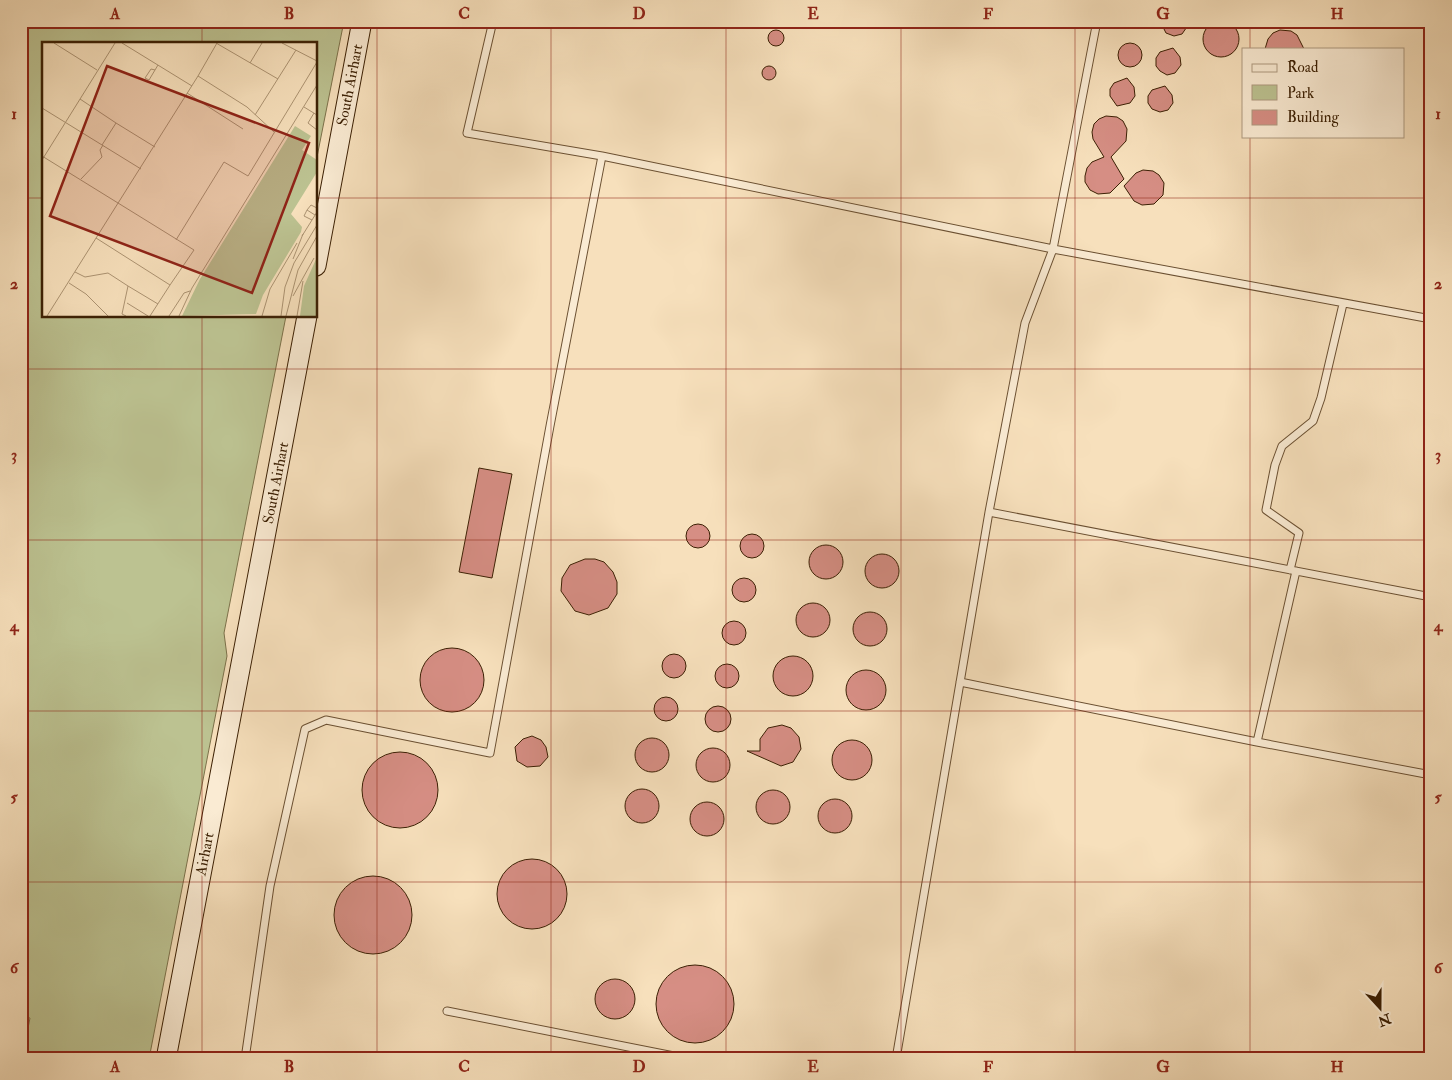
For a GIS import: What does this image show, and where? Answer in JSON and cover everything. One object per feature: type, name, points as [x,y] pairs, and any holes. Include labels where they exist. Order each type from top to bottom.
[{"type":"street","name":"South Airhart","points":[[318,255],[362,21]]},
{"type":"street","name":"South Airhart","points":[[245,650],[307,318]]},
{"type":"street","name":"Airhart","points":[[166,1059],[245,650]]},
{"type":"lane","points":[[493,21],[467,133],[602,156],[1053,249],[1431,319]]},
{"type":"lane","points":[[896,1059],[989,512],[1025,323],[1053,249],[1097,21]]},
{"type":"lane","points":[[245,1059],[270,886],[305,729],[326,720],[490,753],[602,156]]},
{"type":"lane","points":[[1257,742],[1299,533],[1266,510],[1268,495],[1282,446],[1313,421],[1321,398],[1343,304]]},
{"type":"lane","points":[[989,512],[1431,597]]},
{"type":"lane","points":[[960,682],[1431,775]]},
{"type":"lane","points":[[447,1011],[690,1059]]},
{"type":"green space","points":[[21,21],[344,21],[318,152],[318,42],[42,42],[42,318],[286,318],[224,633],[227,656],[149,1059],[22,1059],[30,1018],[21,1016]]},
{"type":"building","points":[[1163,21],[1191,21],[1182,34],[1174,36],[1166,33]]},
{"type":"building","points":[[1221,21],[1233,27],[1239,39],[1233,51],[1221,57],[1209,51],[1203,39],[1209,27]]},
{"type":"building","points":[[776,30],[782,32],[784,38],[782,44],[776,46],[770,44],[768,38],[770,32]]},
{"type":"building","points":[[1280,30],[1291,31],[1297,35],[1304,48],[1265,48],[1268,39],[1273,33]]},
{"type":"building","points":[[1130,43],[1139,46],[1142,55],[1139,64],[1130,67],[1121,64],[1118,55],[1121,46]]},
{"type":"building","points":[[1173,48],[1180,57],[1181,65],[1175,73],[1167,75],[1156,66],[1156,58],[1160,52]]},
{"type":"building","points":[[766,66],[772,66],[776,73],[772,80],[766,80],[762,76],[762,70]]},
{"type":"building","points":[[1127,78],[1134,87],[1135,96],[1130,103],[1117,106],[1110,96],[1110,89],[1114,83]]},
{"type":"building","points":[[1165,86],[1172,95],[1173,103],[1168,110],[1160,112],[1152,109],[1148,103],[1148,96],[1152,90]]},
{"type":"building","points":[[1106,116],[1117,117],[1123,121],[1127,129],[1126,141],[1111,157],[1124,179],[1110,193],[1098,194],[1090,190],[1085,182],[1085,176],[1087,168],[1092,162],[1104,157],[1093,139],[1092,132],[1094,124]]},
{"type":"building","points":[[1143,170],[1153,171],[1159,175],[1164,183],[1163,195],[1154,204],[1142,205],[1134,201],[1124,186],[1136,173]]},
{"type":"building","points":[[479,468],[512,474],[492,578],[459,572]]},
{"type":"building","points":[[693,524],[703,524],[710,531],[710,541],[703,548],[693,548],[686,541],[686,531]]},
{"type":"building","points":[[747,534],[757,534],[764,541],[764,551],[757,558],[747,558],[740,551],[740,541]]},
{"type":"building","points":[[826,545],[833,546],[838,550],[842,555],[842,569],[838,574],[833,578],[826,579],[819,578],[814,574],[810,569],[809,562],[810,555],[814,550],[819,546]]},
{"type":"building","points":[[882,554],[889,555],[894,559],[898,564],[898,578],[894,583],[889,587],[882,588],[875,587],[870,583],[866,578],[865,571],[866,564],[870,559],[875,555]]},
{"type":"building","points":[[585,559],[595,559],[604,562],[613,572],[617,582],[617,594],[608,608],[589,615],[575,611],[561,591],[562,578],[570,565]]},
{"type":"building","points":[[739,578],[749,578],[756,585],[756,595],[749,602],[739,602],[732,595],[732,585]]},
{"type":"building","points":[[813,603],[820,604],[825,608],[829,613],[829,627],[825,632],[820,636],[813,637],[806,636],[801,632],[797,627],[796,620],[797,613],[801,608],[806,604]]},
{"type":"building","points":[[870,612],[877,613],[882,617],[886,622],[886,636],[882,641],[877,645],[870,646],[863,645],[858,641],[854,636],[853,629],[854,622],[858,617],[863,613]]},
{"type":"building","points":[[729,621],[739,621],[746,628],[746,638],[739,645],[729,645],[722,638],[722,628]]},
{"type":"building","points":[[452,648],[464,650],[475,657],[482,668],[484,680],[482,692],[475,703],[464,710],[452,712],[440,710],[429,703],[422,692],[420,680],[422,668],[429,657],[440,650]]},
{"type":"building","points":[[669,654],[679,654],[686,661],[686,671],[679,678],[669,678],[662,671],[662,661]]},
{"type":"building","points":[[797,656],[804,659],[810,665],[813,676],[812,684],[804,693],[797,696],[789,696],[782,693],[774,684],[773,672],[776,665],[785,657]]},
{"type":"building","points":[[722,664],[732,664],[739,671],[739,681],[732,688],[722,688],[715,681],[715,671]]},
{"type":"building","points":[[870,670],[877,673],[883,679],[886,690],[885,698],[877,707],[870,710],[862,710],[855,707],[847,698],[846,686],[849,679],[858,671]]},
{"type":"building","points":[[666,697],[675,700],[678,709],[675,718],[666,721],[657,718],[654,709],[657,700]]},
{"type":"building","points":[[718,706],[727,710],[731,719],[727,728],[718,732],[709,728],[705,719],[709,710]]},
{"type":"building","points":[[782,725],[791,728],[799,737],[801,749],[793,762],[781,766],[747,751],[760,751],[760,739],[768,728]]},
{"type":"building","points":[[532,736],[541,740],[546,747],[548,757],[540,766],[527,767],[517,761],[515,747],[523,739]]},
{"type":"building","points":[[652,738],[659,739],[664,743],[668,748],[668,762],[664,767],[659,771],[652,772],[645,771],[640,767],[636,762],[635,755],[636,748],[640,743],[645,739]]},
{"type":"building","points":[[856,740],[863,743],[869,749],[872,760],[871,768],[863,777],[856,780],[848,780],[841,777],[833,768],[832,756],[835,749],[844,741]]},
{"type":"building","points":[[713,748],[720,749],[725,753],[729,758],[729,772],[725,777],[720,781],[713,782],[706,781],[701,777],[697,772],[696,765],[697,758],[701,753],[706,749]]},
{"type":"building","points":[[400,752],[415,755],[427,763],[435,775],[438,790],[435,805],[427,817],[415,825],[400,828],[385,825],[373,817],[365,805],[362,790],[365,775],[373,763],[385,755]]},
{"type":"building","points":[[642,789],[649,790],[654,794],[658,799],[658,813],[654,818],[649,822],[642,823],[635,822],[630,818],[626,813],[625,806],[626,799],[630,794],[635,790]]},
{"type":"building","points":[[773,790],[780,791],[785,795],[789,800],[789,814],[785,819],[780,823],[773,824],[766,823],[761,819],[757,814],[756,807],[757,800],[761,795],[766,791]]},
{"type":"building","points":[[835,799],[842,800],[847,804],[851,809],[851,823],[847,828],[842,832],[835,833],[828,832],[823,828],[819,823],[818,816],[819,809],[823,804],[828,800]]},
{"type":"building","points":[[707,802],[714,803],[719,807],[723,812],[723,826],[719,831],[714,835],[707,836],[700,835],[695,831],[691,826],[690,819],[691,812],[695,807],[700,803]]},
{"type":"building","points":[[532,859],[545,862],[557,869],[564,881],[567,894],[564,907],[557,919],[545,926],[532,929],[519,926],[507,919],[500,907],[497,894],[500,881],[507,869],[519,862]]},
{"type":"building","points":[[373,876],[388,879],[401,887],[409,900],[412,915],[409,930],[401,943],[388,951],[373,954],[358,951],[345,943],[337,930],[334,915],[337,900],[345,887],[358,879]]},
{"type":"building","points":[[695,965],[710,968],[727,982],[731,989],[734,1004],[731,1019],[717,1036],[710,1040],[695,1043],[680,1040],[663,1026],[659,1019],[656,1004],[659,989],[673,972],[680,968]]},
{"type":"building","points":[[619,979],[626,982],[632,988],[635,999],[634,1007],[626,1016],[619,1019],[611,1019],[604,1016],[596,1007],[595,995],[598,988],[607,980]]}]
